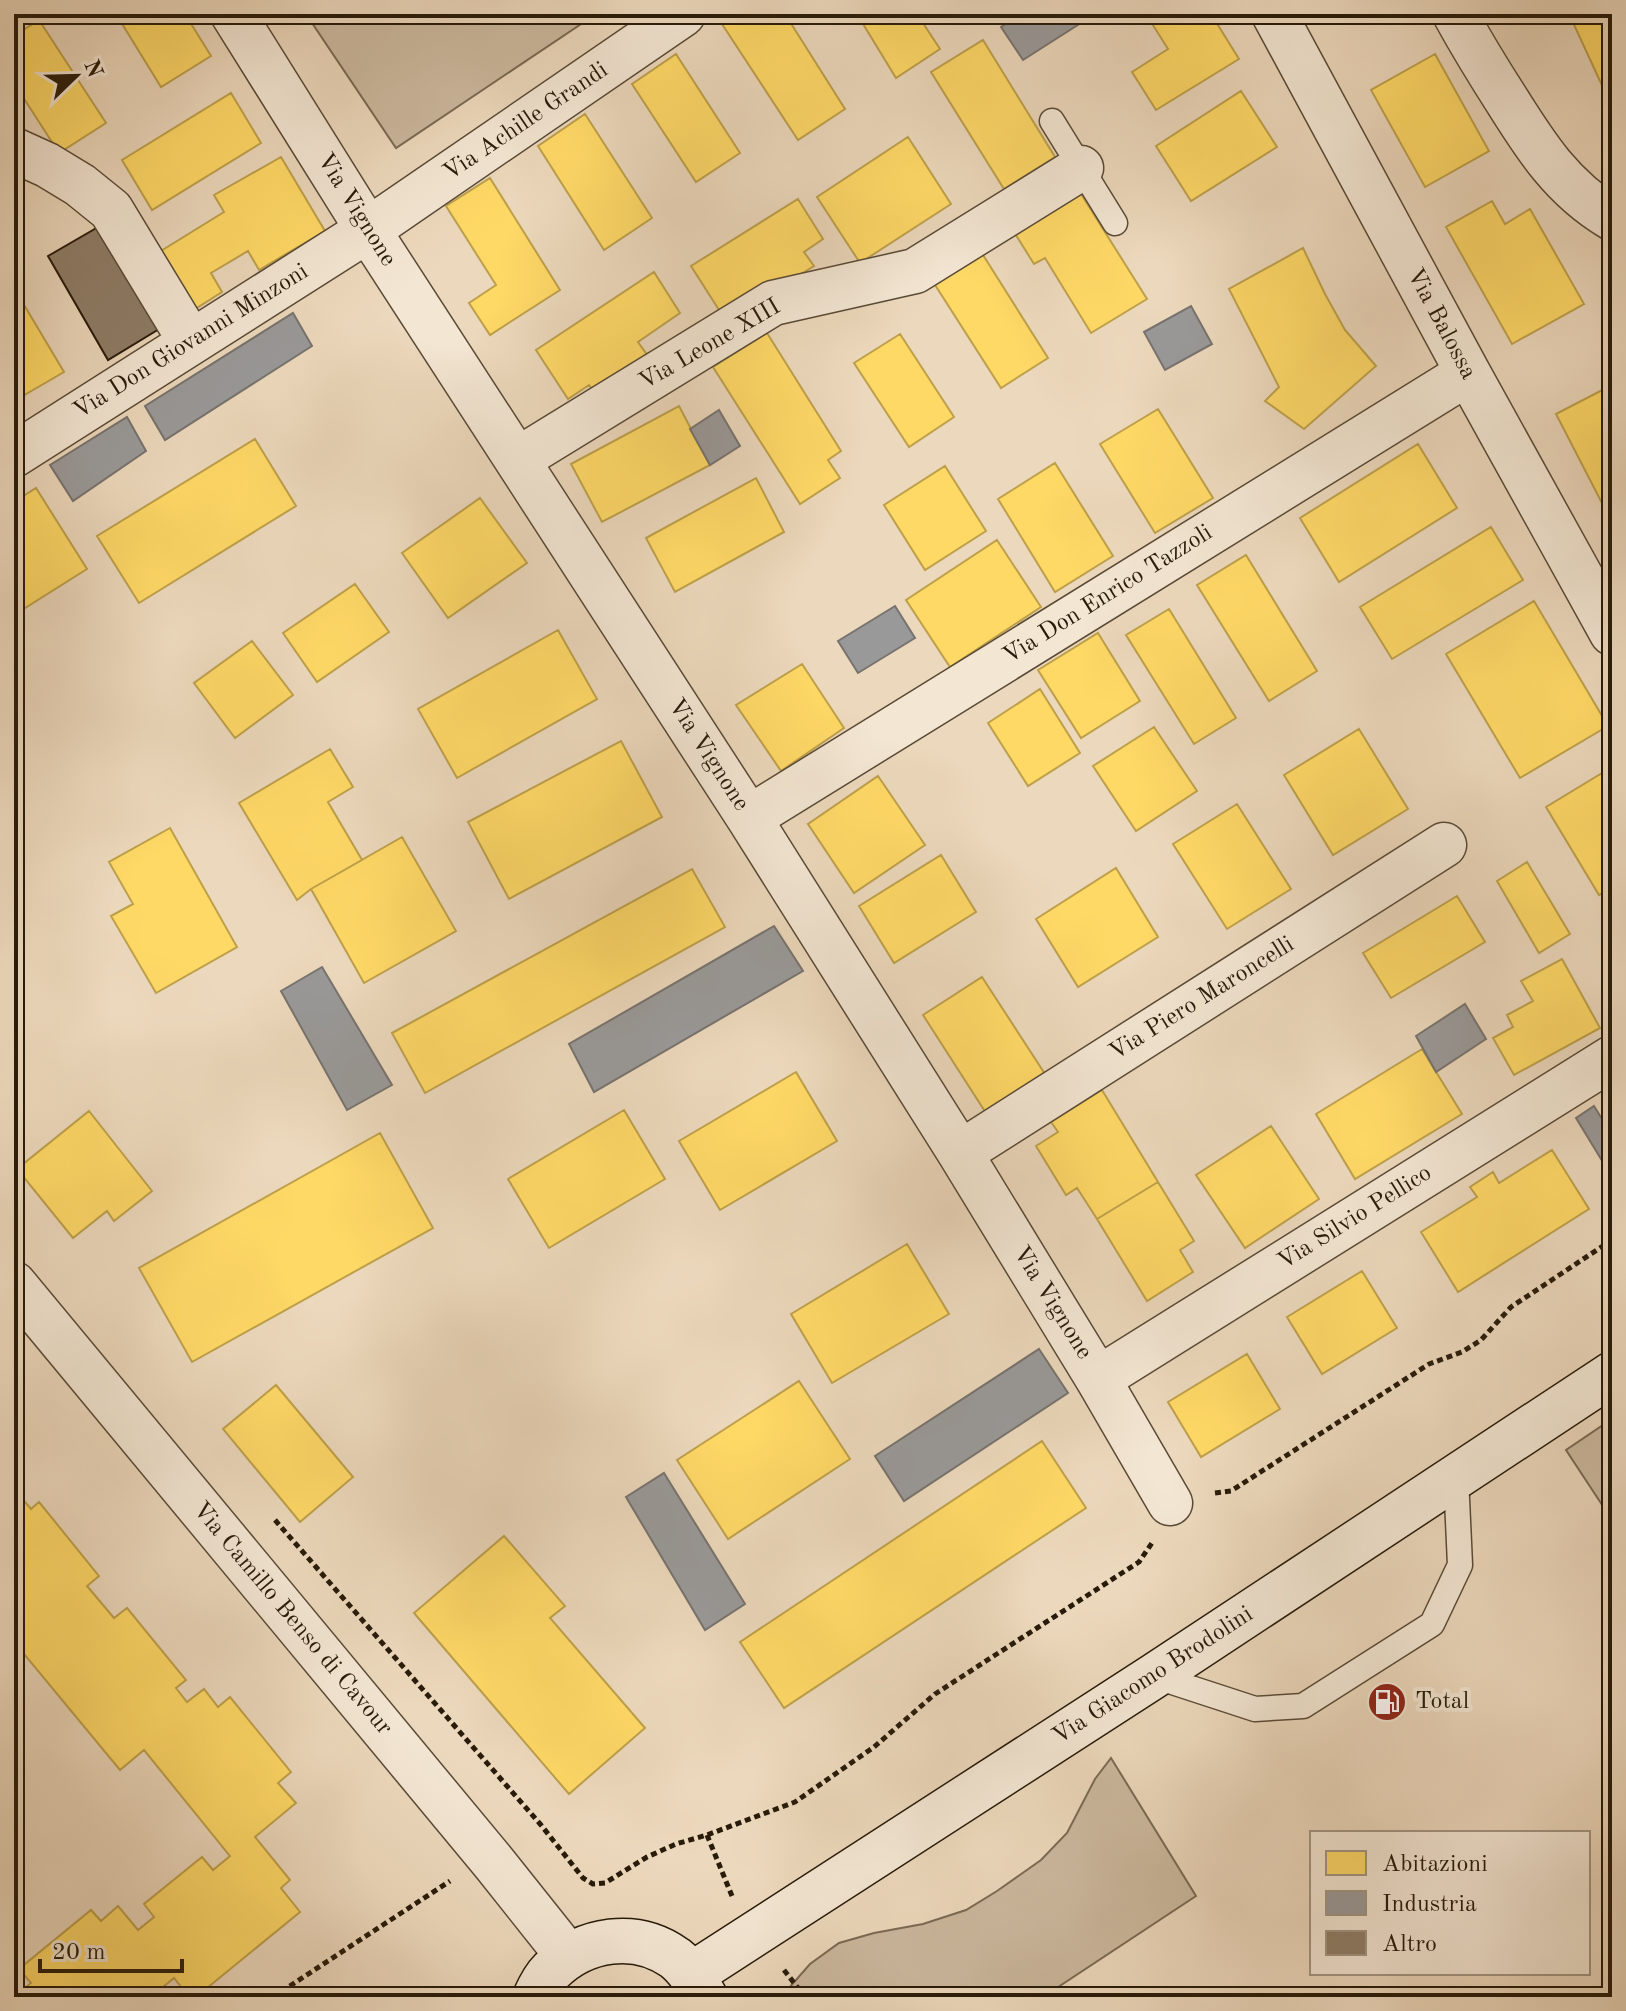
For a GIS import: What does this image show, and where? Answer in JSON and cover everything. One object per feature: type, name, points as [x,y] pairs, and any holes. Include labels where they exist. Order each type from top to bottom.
[{"type":"street","name":"Via Vignone","points":[[233,14],[368,230],[749,818],[960,1153],[1170,1503]]},
{"type":"street","name":"Via Achille Grandi","points":[[368,230],[683,14]]},
{"type":"street","name":"Via Balossa","points":[[1274,14],[1612,633]]},
{"type":"street","points":[[1455,14],[1552,169],[1583,199],[1612,218]]},
{"type":"street","points":[[14,150],[58,171],[111,210],[191,342]]},
{"type":"street","name":"Via Leone XIII","points":[[517,460],[773,303],[915,271],[1081,168]]},
{"type":"street","name":"Via Don Giovanni Minzoni","points":[[14,455],[368,230]]},
{"type":"street","name":"Via Don Enrico Tazzoli","points":[[749,818],[1468,373]]},
{"type":"street","name":"Via Piero Maroncelli","points":[[960,1153],[1444,845]]},
{"type":"street","name":"Via Silvio Pellico","points":[[1098,1379],[1612,1058]]},
{"type":"street","name":"Via Camillo Benso di Cavour","points":[[14,1284],[568,1956]]},
{"type":"street","name":"Via Giacomo Brodolini","points":[[698,1986],[1154,1676],[1612,1374]]},
{"type":"street","points":[[535,1997],[549,1973],[568,1956],[589,1946],[611,1941],[634,1941],[655,1948],[675,1959],[698,1986]]},
{"type":"lane","points":[[1052,121],[1115,223]]},
{"type":"lane","points":[[1154,1676],[1255,1709],[1303,1706],[1432,1624],[1460,1565],[1456,1477]]},
{"type":"path","points":[[269,1514],[541,1825],[583,1878],[593,1884],[605,1883],[647,1857],[676,1844],[795,1802],[874,1747],[935,1694],[1139,1562],[1151,1545],[1154,1523],[1170,1503],[1200,1490],[1217,1493],[1231,1491],[1429,1364],[1462,1352],[1481,1340],[1511,1307],[1612,1240]]},
{"type":"path","points":[[707,1835],[732,1897]]},
{"type":"path","points":[[273,1997],[453,1879]]},
{"type":"path","points":[[784,1970],[805,1997]]},
{"type":"shaded area","points":[[306,14],[596,14],[396,148]]},
{"type":"shaded area","points":[[1612,1419],[1612,1520],[1566,1450]]},
{"type":"shaded area","points":[[1111,1758],[1196,1896],[1043,1997],[781,1997],[810,1964],[839,1943],[923,1924],[966,1910],[1041,1860],[1067,1833],[1095,1779]]},
{"type":"building: Abitazioni","points":[[116,14],[185,14],[211,56],[161,87]]},
{"type":"building: Abitazioni","points":[[737,14],[785,14],[845,109],[798,140],[722,24]]},
{"type":"building: Abitazioni","points":[[857,14],[917,14],[940,49],[896,78]]},
{"type":"building: Abitazioni","points":[[1146,14],[1211,14],[1239,59],[1156,110],[1132,72],[1168,49]]},
{"type":"building: Abitazioni","points":[[1569,14],[1612,14],[1612,107]]},
{"type":"building: Abitazioni","points":[[39,20],[106,123],[59,153],[14,83],[14,36]]},
{"type":"building: Abitazioni","points":[[983,40],[1055,157],[1004,189],[931,72]]},
{"type":"building: Abitazioni","points":[[676,54],[740,153],[696,182],[632,84]]},
{"type":"building: Abitazioni","points":[[1435,54],[1489,151],[1425,187],[1371,90]]},
{"type":"building: Abitazioni","points":[[1241,91],[1277,147],[1191,201],[1156,146]]},
{"type":"building: Abitazioni","points":[[231,93],[261,143],[152,210],[122,160]]},
{"type":"building: Abitazioni","points":[[585,114],[652,218],[604,250],[538,146]]},
{"type":"building: Abitazioni","points":[[908,137],[951,204],[860,263],[817,197]]},
{"type":"building: Abitazioni","points":[[281,157],[325,231],[259,270],[248,251],[211,273],[222,292],[192,311],[156,254],[224,212],[214,195]]},
{"type":"building: Abitazioni","points":[[490,178],[560,290],[490,335],[469,303],[496,285],[446,206]]},
{"type":"building: Abitazioni","points":[[1076,186],[1147,299],[1091,333],[1045,258],[1034,264],[1011,227]]},
{"type":"building: Abitazioni","points":[[798,199],[823,239],[804,252],[814,266],[726,321],[691,266]]},
{"type":"building: Abitazioni","points":[[1492,201],[1505,224],[1530,209],[1584,304],[1512,344],[1446,227]]},
{"type":"building: Abitazioni","points":[[978,247],[1048,358],[1001,388],[930,277]]},
{"type":"building: Abitazioni","points":[[1303,248],[1345,330],[1376,366],[1304,429],[1265,401],[1279,387],[1229,289]]},
{"type":"building: Abitazioni","points":[[654,272],[680,313],[638,342],[650,359],[596,395],[589,385],[568,399],[536,350]]},
{"type":"building: Abitazioni","points":[[14,288],[64,372],[14,401]]},
{"type":"building: Abitazioni","points":[[767,333],[841,451],[828,460],[840,478],[800,504],[713,367]]},
{"type":"building: Abitazioni","points":[[900,334],[954,417],[909,447],[854,363]]},
{"type":"building: Abitazioni","points":[[1612,385],[1612,505],[1605,509],[1556,414]]},
{"type":"building: Abitazioni","points":[[679,406],[710,465],[602,522],[571,464]]},
{"type":"building: Abitazioni","points":[[1158,409],[1213,498],[1155,533],[1100,444]]},
{"type":"building: Abitazioni","points":[[255,439],[296,506],[139,603],[97,536]]},
{"type":"building: Abitazioni","points":[[1418,444],[1457,508],[1339,582],[1300,518]]},
{"type":"building: Abitazioni","points":[[1055,463],[1113,556],[1055,592],[998,499]]},
{"type":"building: Abitazioni","points":[[945,466],[986,531],[925,570],[884,505]]},
{"type":"building: Abitazioni","points":[[756,478],[784,532],[675,592],[646,538]]},
{"type":"building: Abitazioni","points":[[36,488],[87,569],[14,615],[14,502]]},
{"type":"building: Abitazioni","points":[[480,498],[527,563],[448,618],[402,553]]},
{"type":"building: Abitazioni","points":[[1491,527],[1523,580],[1392,659],[1360,607]]},
{"type":"building: Abitazioni","points":[[997,540],[1041,607],[950,667],[906,600]]},
{"type":"building: Abitazioni","points":[[1246,555],[1317,671],[1269,701],[1197,585]]},
{"type":"building: Abitazioni","points":[[355,584],[389,632],[317,682],[283,633]]},
{"type":"building: Abitazioni","points":[[1534,601],[1608,726],[1520,778],[1446,654]]},
{"type":"building: Abitazioni","points":[[1169,609],[1236,718],[1194,744],[1126,635]]},
{"type":"building: Abitazioni","points":[[558,630],[597,699],[457,778],[418,709]]},
{"type":"building: Abitazioni","points":[[1098,633],[1140,701],[1081,738],[1038,670]]},
{"type":"building: Abitazioni","points":[[252,641],[293,695],[235,738],[194,683]]},
{"type":"building: Abitazioni","points":[[802,664],[844,728],[781,771],[736,705]]},
{"type":"building: Abitazioni","points":[[1040,689],[1080,753],[1028,786],[988,723]]},
{"type":"building: Abitazioni","points":[[1154,727],[1197,791],[1136,831],[1093,766]]},
{"type":"building: Abitazioni","points":[[1359,729],[1408,809],[1333,855],[1284,775]]},
{"type":"building: Abitazioni","points":[[621,741],[662,817],[509,899],[468,822]]},
{"type":"building: Abitazioni","points":[[330,749],[353,787],[328,802],[362,860],[297,900],[239,803]]},
{"type":"building: Abitazioni","points":[[1612,767],[1612,887],[1599,895],[1546,807]]},
{"type":"building: Abitazioni","points":[[878,776],[925,845],[854,893],[808,824]]},
{"type":"building: Abitazioni","points":[[1237,804],[1291,889],[1227,929],[1173,844]]},
{"type":"building: Abitazioni","points":[[170,828],[237,947],[156,993],[111,916],[133,904],[109,862]]},
{"type":"building: Abitazioni","points":[[402,837],[456,931],[364,983],[311,889]]},
{"type":"building: Abitazioni","points":[[941,855],[976,912],[894,963],[859,906]]},
{"type":"building: Abitazioni","points":[[1527,862],[1570,934],[1539,953],[1497,881]]},
{"type":"building: Abitazioni","points":[[1116,868],[1158,937],[1078,987],[1036,919]]},
{"type":"building: Abitazioni","points":[[692,869],[725,927],[425,1093],[392,1033]]},
{"type":"building: Abitazioni","points":[[1457,896],[1485,942],[1391,998],[1363,953]]},
{"type":"building: Abitazioni","points":[[1562,959],[1600,1028],[1514,1075],[1493,1038],[1513,1027],[1507,1015],[1533,1001],[1521,981]]},
{"type":"building: Abitazioni","points":[[982,977],[1045,1074],[986,1113],[923,1015]]},
{"type":"building: Abitazioni","points":[[1422,1049],[1462,1114],[1355,1179],[1316,1114]]},
{"type":"building: Abitazioni","points":[[796,1072],[837,1141],[720,1210],[679,1141]]},
{"type":"building: Abitazioni","points":[[1102,1090],[1158,1182],[1097,1219],[1077,1188],[1066,1195],[1036,1146],[1058,1132],[1051,1122]]},
{"type":"building: Abitazioni","points":[[624,1110],[665,1179],[549,1248],[508,1179]]},
{"type":"building: Abitazioni","points":[[89,1111],[152,1191],[114,1221],[107,1211],[73,1238],[17,1169]]},
{"type":"building: Abitazioni","points":[[1271,1126],[1319,1199],[1245,1248],[1196,1175]]},
{"type":"building: Abitazioni","points":[[380,1133],[433,1228],[192,1362],[139,1268]]},
{"type":"building: Abitazioni","points":[[1552,1150],[1589,1209],[1458,1292],[1421,1232],[1477,1197],[1470,1187],[1493,1172],[1499,1183]]},
{"type":"building: Abitazioni","points":[[1158,1182],[1194,1241],[1180,1250],[1193,1272],[1147,1301],[1097,1219]]},
{"type":"building: Abitazioni","points":[[907,1244],[949,1314],[832,1383],[791,1314]]},
{"type":"building: Abitazioni","points":[[1362,1271],[1397,1328],[1322,1374],[1287,1317]]},
{"type":"building: Abitazioni","points":[[1247,1354],[1280,1409],[1201,1457],[1168,1402]]},
{"type":"building: Abitazioni","points":[[799,1381],[850,1459],[728,1539],[677,1460]]},
{"type":"building: Abitazioni","points":[[276,1385],[353,1477],[300,1522],[223,1429]]},
{"type":"building: Abitazioni","points":[[1042,1441],[1086,1508],[784,1708],[740,1642]]},
{"type":"building: Abitazioni","points":[[14,1489],[31,1509],[39,1502],[99,1576],[87,1586],[114,1618],[127,1608],[186,1680],[176,1688],[187,1702],[204,1689],[218,1707],[230,1697],[291,1772],[278,1783],[296,1803],[255,1837],[290,1880],[281,1888],[300,1912],[196,1997],[189,1997],[174,1978],[151,1997],[14,1997],[31,1983],[19,1969],[91,1910],[101,1921],[118,1906],[138,1930],[154,1917],[144,1904],[202,1857],[213,1870],[230,1856],[144,1750],[120,1770],[14,1642]]},
{"type":"building: Abitazioni","points":[[504,1536],[565,1606],[550,1618],[645,1728],[569,1794],[414,1613]]},
{"type":"building: Industria","points":[[1020,14],[1095,14],[1023,60],[1001,27]]},
{"type":"building: Industria","points":[[1191,306],[1212,344],[1165,370],[1144,332]]},
{"type":"building: Industria","points":[[293,313],[312,346],[165,440],[145,406]]},
{"type":"building: Industria","points":[[719,410],[740,446],[710,465],[690,429]]},
{"type":"building: Industria","points":[[127,417],[146,451],[73,501],[50,465]]},
{"type":"building: Industria","points":[[895,606],[915,638],[858,673],[838,641]]},
{"type":"building: Industria","points":[[774,926],[803,971],[594,1092],[569,1044]]},
{"type":"building: Industria","points":[[322,967],[392,1085],[347,1110],[281,991]]},
{"type":"building: Industria","points":[[1465,1004],[1486,1039],[1436,1072],[1416,1036]]},
{"type":"building: Industria","points":[[1594,1106],[1612,1135],[1612,1177],[1576,1118]]},
{"type":"building: Industria","points":[[1039,1349],[1068,1393],[904,1501],[875,1456]]},
{"type":"building: Industria","points":[[664,1473],[745,1604],[705,1630],[626,1497]]},
{"type":"building: Altro","points":[[105,223],[169,323],[108,360],[48,256]]},
{"type":"place","name":"Total","points":[[1387,1702]]}]
